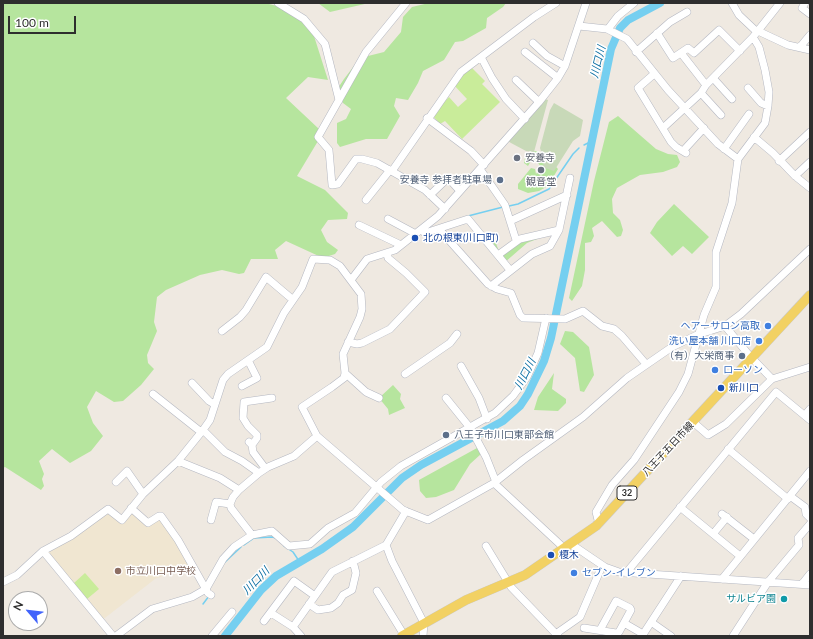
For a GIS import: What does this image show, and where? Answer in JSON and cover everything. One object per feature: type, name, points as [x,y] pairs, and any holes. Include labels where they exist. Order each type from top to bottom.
[{"type":"main road","name":"八王子五日市線","points":[[403,635],[466,600],[525,575],[600,522],[810,295]]},
{"type":"street","points":[[278,3],[304,19],[325,44],[339,100]]},
{"type":"street","points":[[406,3],[366,52],[318,137],[329,150],[330,183],[334,186],[338,184],[356,159],[358,159],[377,163],[391,171],[430,194],[445,209]]},
{"type":"street","points":[[366,200],[391,171],[427,118],[461,72],[534,17],[556,3]]},
{"type":"street","points":[[351,280],[367,259],[387,256],[438,216],[525,119],[558,78],[565,66],[586,3]]},
{"type":"street","points":[[608,29],[618,16],[633,3]]},
{"type":"street","points":[[600,522],[596,512],[612,485],[634,460],[679,392],[688,374],[704,315],[716,287],[716,252],[732,203],[738,160],[764,123],[768,106],[769,92],[765,70],[756,34],[734,6],[741,3]]},
{"type":"street","points":[[663,128],[701,94],[706,85],[756,34],[780,3]]},
{"type":"street","points":[[805,3],[802,8],[810,14]]},
{"type":"street","points":[[636,52],[670,22],[687,12]]},
{"type":"street","points":[[579,26],[608,29],[627,39],[654,74],[686,109],[724,149],[738,160]]},
{"type":"street","points":[[657,33],[673,58],[688,48],[694,53],[719,30],[740,51]]},
{"type":"street","points":[[756,34],[810,50]]},
{"type":"street","points":[[800,47],[810,35]]},
{"type":"street","points":[[533,43],[547,56],[565,66]]},
{"type":"street","points":[[526,52],[558,78]]},
{"type":"street","points":[[680,53],[706,85]]},
{"type":"street","points":[[481,57],[492,78],[506,99],[525,119]]},
{"type":"street","points":[[654,74],[638,88],[676,147],[684,152],[704,128]]},
{"type":"street","points":[[713,78],[732,99]]},
{"type":"street","points":[[516,80],[539,102]]},
{"type":"street","points":[[748,88],[761,103],[768,106]]},
{"type":"street","points":[[701,94],[722,115]]},
{"type":"street","points":[[724,149],[749,114]]},
{"type":"street","points":[[427,118],[471,152],[482,167],[505,207],[516,240]]},
{"type":"street","points":[[779,160],[810,132]]},
{"type":"street","points":[[754,137],[795,176],[810,188]]},
{"type":"street","points":[[795,176],[810,162]]},
{"type":"street","points":[[430,194],[448,178],[460,191]]},
{"type":"street","points":[[491,286],[510,270],[514,270],[532,254],[550,246],[559,230],[570,178]]},
{"type":"street","points":[[510,221],[567,195]]},
{"type":"street","points":[[438,216],[442,227],[491,286],[510,293],[520,315],[523,318],[563,319],[571,318],[583,311],[602,326],[614,329],[646,364]]},
{"type":"street","points":[[388,219],[418,232],[425,233],[468,219],[510,270]]},
{"type":"street","points":[[359,225],[401,245]]},
{"type":"street","points":[[498,256],[516,240],[559,230]]},
{"type":"street","points":[[3,582],[17,575],[43,551],[71,536],[108,509],[122,520],[143,494],[178,461],[210,420],[223,380],[228,374],[267,347],[292,299],[302,287],[313,259],[327,259],[334,262],[351,280],[361,294],[362,309],[360,317],[342,357],[345,373],[344,378],[302,407],[317,436],[406,511],[428,520],[495,482],[579,420],[646,364],[672,347],[700,334],[725,326],[742,314],[810,249]]},
{"type":"street","points":[[348,342],[357,344],[362,343],[390,329],[424,292],[408,274],[387,256]]},
{"type":"street","points":[[222,331],[243,313],[266,278],[292,299]]},
{"type":"street","points":[[43,551],[115,636],[152,609],[208,592],[223,559],[234,547],[252,535],[272,531],[289,546],[307,544],[328,528],[355,513],[406,462],[487,419],[513,396],[527,377],[538,353],[547,318]]},
{"type":"street","points":[[725,326],[772,379]]},
{"type":"street","points":[[405,374],[450,343],[457,334]]},
{"type":"street","points":[[242,386],[258,378],[248,360]]},
{"type":"street","points":[[461,366],[480,398],[487,419]]},
{"type":"street","points":[[693,422],[708,435],[726,424],[772,379],[810,367]]},
{"type":"street","points":[[800,371],[810,373]]},
{"type":"street","points":[[345,373],[366,392],[379,398]]},
{"type":"street","points":[[192,383],[209,401],[214,404]]},
{"type":"street","points":[[626,573],[776,392],[807,418],[810,409]]},
{"type":"street","points":[[153,394],[202,431],[225,452],[262,470]]},
{"type":"street","points":[[262,470],[253,452],[251,444],[258,438],[257,435],[248,426],[243,418],[244,402],[272,398]]},
{"type":"street","points":[[446,398],[470,429],[479,444],[495,482],[568,546],[602,566],[626,573],[810,585]]},
{"type":"street","points":[[230,504],[239,490],[262,470],[294,456],[317,436]]},
{"type":"street","points":[[728,449],[805,508],[806,514],[810,518]]},
{"type":"street","points":[[178,461],[220,478],[239,490]]},
{"type":"street","points":[[116,482],[127,471],[143,494]]},
{"type":"street","points":[[722,579],[810,471]]},
{"type":"street","points":[[211,520],[216,502],[230,504]]},
{"type":"street","points":[[230,504],[231,508],[252,535]]},
{"type":"street","points":[[680,507],[740,556]]},
{"type":"street","points":[[131,508],[148,523],[158,516],[161,516],[178,540],[208,592]]},
{"type":"street","points":[[293,627],[332,572],[353,561],[359,560],[386,545],[406,511]]},
{"type":"street","points":[[713,534],[725,516],[754,539]]},
{"type":"street","points":[[733,636],[768,582],[799,545],[798,538],[810,524]]},
{"type":"street","points":[[386,545],[392,561],[424,623],[423,636]]},
{"type":"street","points":[[486,546],[511,587],[557,634],[580,617],[602,566]]},
{"type":"street","points":[[309,604],[318,610],[331,608],[338,603],[343,595],[352,590],[356,573],[353,561]]},
{"type":"street","points":[[802,584],[810,574]]},
{"type":"street","points":[[624,623],[643,635],[681,576]]},
{"type":"street","points":[[264,621],[294,581],[315,596]]},
{"type":"street","points":[[377,591],[403,635]]},
{"type":"street","points":[[584,628],[616,633],[624,623],[631,610],[616,601],[600,630]]},
{"type":"street","points":[[212,636],[232,612]]},
{"type":"street","points":[[271,613],[293,627],[301,636]]},
{"type":"street","points":[[651,622],[671,636]]},
{"type":"shaded area","name":"市立川口中学校","points":[[131,508],[148,523],[159,516],[192,564],[155,579],[101,621],[43,551],[108,509],[122,520]]},
{"type":"green space","points":[[3,3],[269,4],[281,7],[301,19],[314,36],[328,80],[308,77],[286,98],[319,129],[318,141],[297,176],[325,190],[348,213],[347,219],[328,220],[321,230],[327,242],[338,250],[335,254],[323,258],[286,241],[275,250],[278,259],[251,259],[244,273],[239,274],[222,270],[200,275],[166,290],[157,297],[154,322],[157,331],[147,355],[148,363],[154,369],[141,385],[123,401],[114,402],[96,391],[87,407],[93,423],[103,436],[91,451],[70,463],[52,449],[39,461],[44,474],[42,479],[44,486],[41,490],[5,467],[3,468]]},
{"type":"green space","points":[[318,3],[369,3],[330,12]]},
{"type":"green space","points":[[429,3],[506,3],[503,7],[487,18],[486,28],[463,41],[455,42],[444,60],[423,71],[408,100],[396,98],[394,106],[400,116],[387,139],[366,139],[340,147],[337,143],[337,123],[346,119],[351,109],[343,103],[338,88],[360,58],[384,52],[401,32],[403,17],[412,7]]},
{"type":"green space","points":[[469,65],[485,81],[482,84],[500,102],[462,139],[445,121],[440,124],[432,115],[449,97],[458,107],[467,99],[452,83]]},
{"type":"green space","points":[[545,99],[548,100],[534,152],[526,151],[508,141]]},
{"type":"green space","points":[[554,103],[583,120],[580,136],[573,141],[554,171],[542,167],[546,160],[543,158],[540,148],[550,110]]},
{"type":"green space","points":[[618,116],[656,149],[668,154],[677,155],[680,162],[677,167],[663,172],[640,175],[617,188],[612,199],[613,213],[620,220],[623,230],[621,236],[617,237],[602,221],[592,228],[594,236],[591,242],[585,243],[585,270],[582,286],[572,301],[569,298],[594,181],[609,122]]},
{"type":"green space","points":[[535,151],[543,153],[558,169],[548,186],[539,191],[528,193],[518,189],[518,184],[531,168],[535,169],[536,174],[538,171],[542,172],[539,164],[532,159],[528,166],[524,163],[525,158]]},
{"type":"green space","points":[[674,204],[709,237],[692,254],[683,246],[672,256],[650,233],[657,222]]},
{"type":"green space","points":[[492,233],[500,254],[516,240],[535,235],[537,239],[527,243],[504,263],[482,237]]},
{"type":"green space","points":[[565,331],[573,332],[589,347],[594,375],[584,392],[580,391],[575,358],[560,344]]},
{"type":"green space","points":[[554,373],[552,389],[566,399],[566,403],[558,411],[534,410],[538,397]]},
{"type":"green space","points":[[393,385],[401,394],[400,399],[405,408],[389,415],[388,409],[379,398]]},
{"type":"green space","points":[[477,448],[481,454],[470,464],[454,490],[436,497],[426,498],[420,491],[419,480]]},
{"type":"green space","points":[[85,573],[99,589],[87,599],[74,583]]},
{"type":"waterway","name":"川口川","points":[[225,636],[261,590],[276,576],[322,549],[353,527],[402,478],[421,465],[503,421],[520,406],[528,394],[544,361],[551,338],[611,49],[620,28],[628,20],[660,3]]},
{"type":"waterway","name":"川口川","points":[[584,145],[592,141]]},
{"type":"waterway","points":[[509,206],[518,204],[549,189],[573,154],[579,148]]},
{"type":"waterway","points":[[468,216],[503,207]]},
{"type":"waterway","points":[[244,545],[254,538],[276,538]]},
{"type":"waterway","points":[[284,546],[293,552],[299,561]]},
{"type":"waterway","points":[[225,562],[241,547]]},
{"type":"waterway","points":[[203,604],[209,596]]},
{"type":"place","name":"安養寺","points":[[517,158]]},
{"type":"place","name":"観音堂","points":[[541,170]]},
{"type":"place","name":"安養寺 参拝者駐車場","points":[[500,180]]},
{"type":"place","name":"北の根東(川口町)","points":[[415,238]]},
{"type":"place","name":"ヘアーサロン高取","points":[[768,326]]},
{"type":"place","name":"洗い屋本舗 川口店","points":[[759,341]]},
{"type":"place","name":"（有）大栄商事","points":[[742,356]]},
{"type":"place","name":"ローソン","points":[[715,370]]},
{"type":"place","name":"新川口","points":[[721,388]]},
{"type":"place","name":"八王子市川口東部会館","points":[[446,435]]},
{"type":"place","name":"榎木","points":[[551,555]]},
{"type":"place","name":"市立川口中学校","points":[[118,571]]},
{"type":"place","name":"セブン-イレブン","points":[[574,573]]},
{"type":"place","name":"サルビア園","points":[[784,599]]}]
